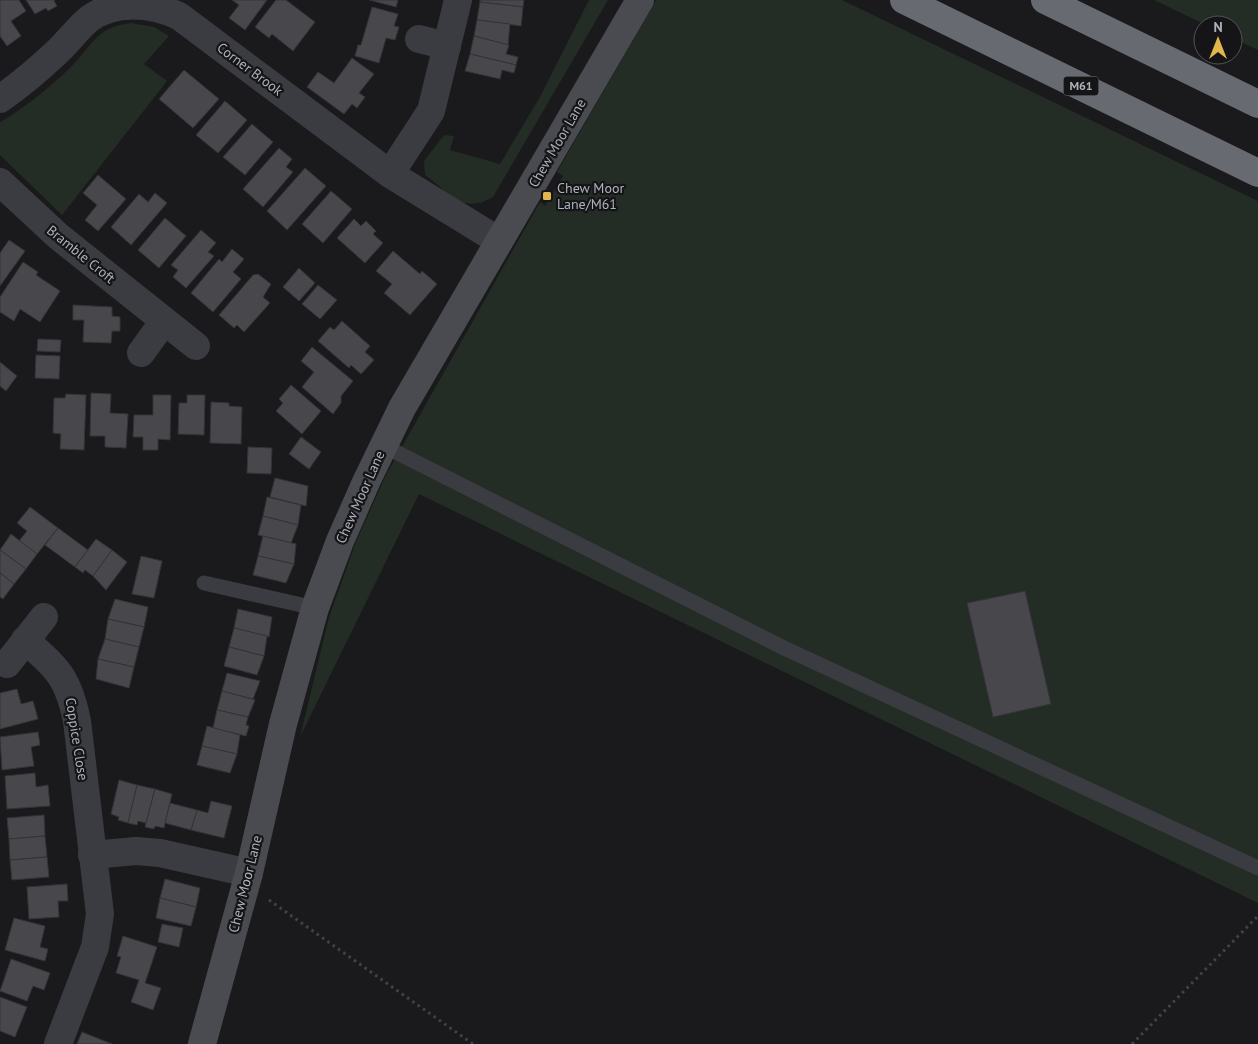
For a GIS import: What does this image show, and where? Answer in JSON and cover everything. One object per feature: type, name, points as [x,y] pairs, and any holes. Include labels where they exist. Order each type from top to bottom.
[{"type":"highway","name":"M61","points":[[904,0],[1258,173]]},
{"type":"highway","points":[[1045,0],[1258,104]]},
{"type":"street","points":[[390,174],[431,111],[458,0]]},
{"type":"street","name":"Chew Moor Lane","points":[[202,1044],[247,881],[283,724],[316,608],[340,540],[402,408],[640,0]]},
{"type":"street","name":"Corner Brook","points":[[0,98],[56,53],[90,18],[107,8],[140,3],[161,8],[179,16],[390,174],[499,241]]},
{"type":"street","points":[[419,39],[447,46]]},
{"type":"street","name":"Bramble Croft","points":[[0,182],[58,236],[196,346]]},
{"type":"street","points":[[141,352],[164,322]]},
{"type":"street","points":[[7,664],[44,617]]},
{"type":"street","name":"Coppice Close","points":[[25,640],[54,666],[66,681],[73,701],[100,914],[95,947],[58,1044]]},
{"type":"street","points":[[92,855],[136,851],[160,853],[247,881]]},
{"type":"lane","points":[[384,446],[784,648],[1258,868]]},
{"type":"lane","points":[[204,583],[316,608]]},
{"type":"path","points":[[247,881],[473,1044]]},
{"type":"path","points":[[1132,1044],[1258,916]]},
{"type":"shaded area","points":[[589,0],[608,0],[493,197],[473,204],[464,203],[449,195],[425,175],[424,161],[444,135],[454,136],[450,150],[500,164],[540,97]]},
{"type":"shaded area","points":[[656,0],[842,0],[1258,201],[1258,903],[419,494],[300,737],[329,617],[356,542],[386,475],[540,202],[545,206],[563,176],[557,172]]},
{"type":"shaded area","points":[[1154,0],[1258,0],[1258,50],[1243,43],[1243,15],[1193,15],[1193,19]]},
{"type":"shaded area","points":[[131,23],[154,27],[169,36],[144,64],[167,81],[62,215],[0,155],[0,122],[28,104],[55,82],[102,33],[110,28]]},
{"type":"building","points":[[0,0],[19,0],[26,11],[11,21],[21,36],[7,46],[0,36]]},
{"type":"building","points":[[26,0],[55,0],[57,6],[48,11],[46,8],[35,14]]},
{"type":"building","points":[[232,0],[267,0],[245,30],[229,18],[239,5]]},
{"type":"building","points":[[276,0],[286,0],[315,22],[293,51],[272,34],[269,38],[255,27]]},
{"type":"building","points":[[369,0],[398,0],[396,7]]},
{"type":"building","points":[[480,0],[524,0],[523,7],[480,2]]},
{"type":"building","points":[[480,2],[523,7],[521,26],[477,20]]},
{"type":"building","points":[[372,7],[398,14],[394,26],[399,27],[395,40],[386,38],[379,63],[355,56],[358,45],[361,45]]},
{"type":"building","points":[[477,20],[510,24],[508,45],[474,36]]},
{"type":"building","points":[[474,36],[509,45],[506,54],[518,57],[516,65],[470,54]]},
{"type":"building","points":[[470,54],[516,65],[514,73],[502,70],[500,79],[465,71]]},
{"type":"building","points":[[352,58],[374,74],[359,93],[365,97],[357,108],[352,104],[344,114],[307,87],[318,72],[334,83]]},
{"type":"building","points":[[184,70],[219,99],[193,128],[159,99]]},
{"type":"building","points":[[225,101],[247,120],[218,153],[196,135]]},
{"type":"building","points":[[252,124],[273,142],[245,175],[223,157]]},
{"type":"building","points":[[279,148],[292,159],[286,167],[293,172],[263,207],[243,189]]},
{"type":"building","points":[[305,168],[326,186],[287,230],[267,211]]},
{"type":"building","points":[[98,175],[126,199],[98,231],[85,220],[97,205],[83,193]]},
{"type":"building","points":[[331,191],[352,209],[323,243],[302,224]]},
{"type":"building","points":[[155,193],[167,203],[131,245],[111,227],[139,194],[148,202]]},
{"type":"building","points":[[165,218],[186,236],[159,268],[138,250]]},
{"type":"building","points":[[354,219],[361,226],[366,221],[376,231],[373,234],[383,243],[365,263],[337,238]]},
{"type":"building","points":[[201,230],[216,243],[208,252],[214,256],[186,288],[173,277],[178,270],[171,265]]},
{"type":"building","points":[[9,240],[25,251],[0,286],[0,253]]},
{"type":"building","points":[[232,249],[244,259],[233,272],[241,279],[213,312],[191,293],[219,259],[222,262]]},
{"type":"building","points":[[393,251],[420,274],[422,271],[437,284],[410,315],[384,293],[392,284],[376,271]]},
{"type":"building","points":[[23,262],[38,272],[36,275],[60,291],[40,322],[20,309],[14,321],[0,312],[0,297]]},
{"type":"building","points":[[299,268],[315,283],[299,301],[283,287]]},
{"type":"building","points":[[258,274],[271,284],[263,297],[270,303],[244,332],[237,325],[234,328],[219,315],[253,275]]},
{"type":"building","points":[[318,285],[337,300],[320,319],[302,304]]},
{"type":"building","points":[[73,305],[112,307],[112,316],[120,317],[120,331],[112,331],[111,343],[83,342],[84,320],[73,320]]},
{"type":"building","points":[[342,321],[370,346],[365,352],[374,360],[361,374],[351,365],[349,368],[318,341],[330,327],[334,330]]},
{"type":"building","points":[[38,339],[61,340],[60,352],[37,351]]},
{"type":"building","points":[[312,347],[353,381],[341,396],[341,403],[333,414],[302,387],[314,372],[301,361]]},
{"type":"building","points":[[36,355],[60,356],[59,379],[35,378]]},
{"type":"building","points":[[0,362],[17,376],[6,391],[0,386]]},
{"type":"building","points":[[291,385],[321,411],[302,434],[276,411],[283,403],[279,399]]},
{"type":"building","points":[[91,393],[111,394],[110,413],[128,414],[126,448],[105,447],[105,436],[90,436]]},
{"type":"building","points":[[66,394],[86,395],[84,450],[60,449],[61,434],[53,433],[54,398],[65,398]]},
{"type":"building","points":[[153,395],[171,395],[170,440],[158,439],[158,450],[143,450],[143,437],[133,437],[134,415],[153,415]]},
{"type":"building","points":[[187,395],[205,395],[204,435],[178,434],[179,403],[187,403]]},
{"type":"building","points":[[211,402],[229,403],[229,406],[242,407],[241,444],[210,443]]},
{"type":"building","points":[[301,437],[321,452],[309,469],[289,454]]},
{"type":"building","points":[[248,447],[272,448],[271,474],[247,473]]},
{"type":"building","points":[[275,478],[308,486],[306,506],[270,497]]},
{"type":"building","points":[[267,497],[301,505],[298,525],[263,516]]},
{"type":"building","points":[[30,507],[58,528],[37,554],[19,541],[27,531],[17,523]]},
{"type":"building","points":[[263,516],[298,525],[291,543],[258,535]]},
{"type":"building","points":[[58,528],[88,550],[75,567],[45,545]]},
{"type":"building","points":[[11,534],[37,554],[26,569],[0,550]]},
{"type":"building","points":[[263,536],[296,544],[294,564],[258,556]]},
{"type":"building","points":[[96,539],[112,550],[93,576],[85,570],[83,573],[75,567]]},
{"type":"building","points":[[0,550],[26,569],[14,584],[0,573]]},
{"type":"building","points":[[112,550],[127,562],[106,590],[93,576]]},
{"type":"building","points":[[141,556],[162,561],[154,598],[132,594]]},
{"type":"building","points":[[258,556],[294,564],[286,583],[253,575]]},
{"type":"building","points":[[0,573],[14,584],[3,599],[0,597]]},
{"type":"building","points":[[1025,591],[1051,704],[993,717],[967,603]]},
{"type":"building","points":[[115,599],[148,607],[144,627],[108,619]]},
{"type":"building","points":[[238,609],[272,617],[269,637],[234,628]]},
{"type":"building","points":[[108,619],[144,627],[139,647],[105,639]]},
{"type":"building","points":[[234,628],[267,636],[264,656],[229,647]]},
{"type":"building","points":[[105,639],[139,647],[134,667],[98,659]]},
{"type":"building","points":[[229,647],[264,656],[257,675],[224,666]]},
{"type":"building","points":[[98,659],[134,667],[129,688],[96,679]]},
{"type":"building","points":[[227,673],[260,681],[253,699],[222,691]]},
{"type":"building","points":[[17,689],[21,704],[33,701],[38,719],[0,729],[0,693]]},
{"type":"building","points":[[222,691],[255,700],[248,717],[217,710]]},
{"type":"building","points":[[217,710],[248,717],[246,725],[249,726],[246,736],[213,728]]},
{"type":"building","points":[[207,726],[240,735],[237,754],[202,746]]},
{"type":"building","points":[[38,732],[40,745],[31,747],[34,766],[2,770],[0,737]]},
{"type":"building","points":[[202,746],[237,754],[230,773],[197,765]]},
{"type":"building","points":[[35,773],[36,787],[48,785],[50,806],[7,809],[5,776]]},
{"type":"building","points":[[119,780],[137,785],[128,823],[118,820],[119,817],[111,814]]},
{"type":"building","points":[[137,785],[155,789],[146,823],[138,821],[137,825],[128,823]]},
{"type":"building","points":[[155,789],[172,794],[164,828],[155,826],[154,829],[145,827]]},
{"type":"building","points":[[211,801],[232,806],[224,838],[191,830],[197,810],[208,813]]},
{"type":"building","points":[[170,803],[197,810],[191,830],[165,823]]},
{"type":"building","points":[[44,815],[45,836],[9,839],[7,818]]},
{"type":"building","points":[[45,836],[47,857],[10,860],[9,839]]},
{"type":"building","points":[[47,857],[49,877],[12,880],[10,860]]},
{"type":"building","points":[[165,879],[200,888],[196,907],[160,898]]},
{"type":"building","points":[[67,884],[68,901],[58,901],[59,917],[29,919],[27,887]]},
{"type":"building","points":[[160,898],[196,907],[191,926],[156,918]]},
{"type":"building","points":[[14,918],[45,926],[40,947],[48,949],[45,961],[5,950]]},
{"type":"building","points":[[162,924],[183,928],[179,947],[158,942]]},
{"type":"building","points":[[123,936],[157,947],[145,983],[161,988],[153,1010],[131,1002],[139,980],[116,973],[121,957],[117,956]]},
{"type":"building","points":[[11,959],[50,973],[44,990],[33,986],[27,1001],[0,991]]},
{"type":"building","points":[[0,997],[27,1007],[15,1037],[0,1031]]},
{"type":"building","points":[[82,1032],[112,1044],[77,1044]]},
{"type":"place","name":"Chew Moor Lane/M61","points":[[547,196]]}]
